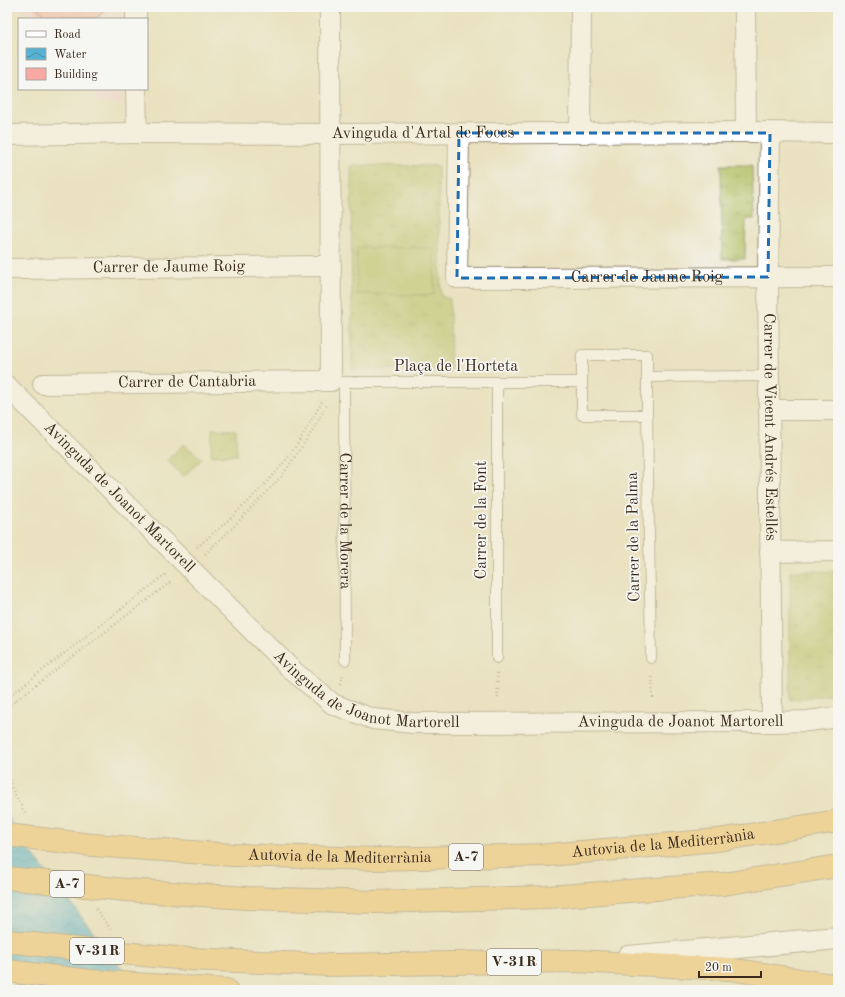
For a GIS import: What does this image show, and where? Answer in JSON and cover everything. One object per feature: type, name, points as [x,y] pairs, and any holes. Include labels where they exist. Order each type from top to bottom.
[{"type":"highway","name":"Autovia de la Mediterrània","points":[[7,836],[92,845],[233,855],[378,859],[548,855],[718,840],[838,821]]},
{"type":"highway","name":"A-7","points":[[7,878],[126,890],[247,898],[374,902],[548,897],[723,884],[838,866]]},
{"type":"highway","name":"V-31R","points":[[7,941],[188,959],[331,965],[576,961],[730,969],[838,986]]},
{"type":"highway","name":"V-31R","points":[[7,971],[90,981],[218,990]]},
{"type":"street","points":[[136,7],[136,18]]},
{"type":"street","name":"Carrer de la Morera","points":[[330,7],[331,266],[338,382]]},
{"type":"street","points":[[580,133],[581,7]]},
{"type":"street","points":[[745,7],[746,132]]},
{"type":"street","points":[[136,90],[136,133]]},
{"type":"street","name":"Avinguda d'Artal de Foces","points":[[7,135],[136,133],[838,133]]},
{"type":"street","name":"Carrer de Jaume Roig","points":[[458,133],[457,278],[838,277]]},
{"type":"street","name":"Carrer de Vicent Andrés Estellés","points":[[770,133],[768,277],[772,722]]},
{"type":"street","name":"Carrer de Jaume Roig","points":[[7,269],[331,266]]},
{"type":"street","name":"Carrer de Cantabria","points":[[43,384],[338,382]]},
{"type":"street","name":"Avinguda de Joanot Martorell","points":[[7,386],[293,672],[333,704],[374,719],[413,723],[772,722],[838,717]]},
{"type":"street","points":[[769,410],[838,410]]},
{"type":"street","points":[[770,552],[838,551]]},
{"type":"street","points":[[576,961],[838,938]]},
{"type":"lane","points":[[582,355],[648,355],[648,377],[648,415],[582,415],[582,355]]},
{"type":"lane","points":[[648,377],[769,376]]},
{"type":"lane","name":"Plaça de l'Horteta","points":[[338,382],[582,382]]},
{"type":"lane","name":"Carrer de la Morera","points":[[338,382],[345,660]]},
{"type":"lane","name":"Carrer de la Font","points":[[497,382],[497,658]]},
{"type":"lane","name":"Carrer de la Palma","points":[[648,415],[651,658]]},
{"type":"path","points":[[205,554],[281,477],[310,435],[335,392],[338,382]]},
{"type":"path","points":[[7,707],[172,581]]},
{"type":"path","points":[[497,658],[498,700]]},
{"type":"path","points":[[651,658],[653,700]]},
{"type":"highlighted area","points":[[459,133],[770,133],[768,277],[457,278]]},
{"type":"shaded area","points":[[20,7],[121,7],[121,18],[28,18]]},
{"type":"shaded area","points":[[89,90],[121,90],[121,105],[100,104]]},
{"type":"green space","points":[[351,165],[438,166],[441,296],[450,299],[451,370],[352,369]]},
{"type":"green space","points":[[721,165],[752,165],[754,219],[746,219],[745,259],[722,259]]},
{"type":"green space","points":[[357,248],[434,248],[434,295],[357,294]]},
{"type":"green space","points":[[212,429],[236,430],[237,455],[211,456]]},
{"type":"green space","points":[[184,444],[202,459],[183,477],[167,460]]},
{"type":"green space","points":[[790,571],[838,571],[838,694],[790,700]]},
{"type":"water","points":[[7,812],[18,836],[139,990],[20,990],[7,974]]},
{"type":"building","points":[[33,7],[109,7],[96,18],[43,18]]}]
